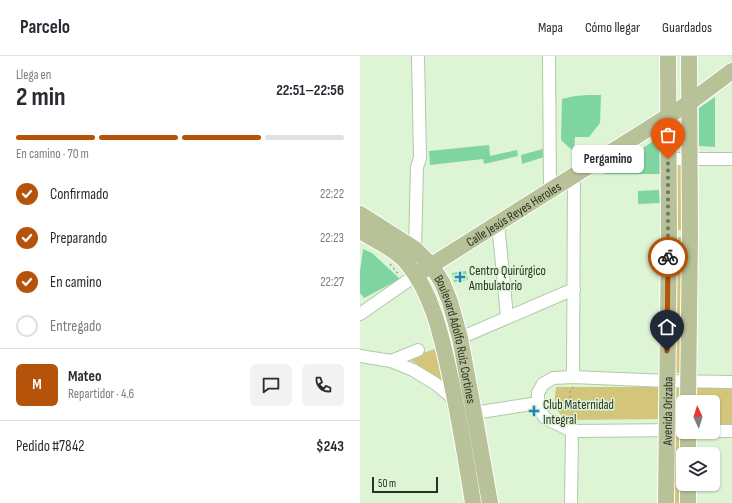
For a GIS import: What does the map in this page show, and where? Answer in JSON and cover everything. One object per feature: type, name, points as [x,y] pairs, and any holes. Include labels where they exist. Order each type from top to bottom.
[{"type":"main road","name":"Avenida Orizaba","points":[[666,503],[668,56]]},
{"type":"main road","name":"Avenida Orizaba","points":[[688,395],[690,233],[689,56]]},
{"type":"main road","name":"Calle Jesús Reyes Heroles","points":[[411,278],[668,117],[732,71]]},
{"type":"main road","name":"Boulevard Adolfo Ruiz Cortines","points":[[360,214],[415,249],[431,265],[442,282],[450,302],[460,338],[490,503]]},
{"type":"main road","name":"Boulevard Adolfo Ruiz Cortines","points":[[360,231],[396,253],[407,262],[411,278],[424,290],[442,340],[456,401],[473,503]]},
{"type":"main road","points":[[688,491],[688,503]]},
{"type":"street","points":[[411,56],[412,159],[416,167]]},
{"type":"street","points":[[415,249],[416,167],[420,158],[418,56]]},
{"type":"street","points":[[549,56],[550,191]]},
{"type":"street","points":[[668,159],[732,159]]},
{"type":"street","points":[[573,377],[574,175]]},
{"type":"street","points":[[498,223],[507,317]]},
{"type":"street","points":[[668,232],[690,233]]},
{"type":"street","name":"Calle Jesús Reyes Heroles","points":[[360,314],[411,278]]},
{"type":"street","points":[[460,338],[574,289]]},
{"type":"street","points":[[391,361],[418,350]]},
{"type":"street","points":[[360,356],[391,361],[413,370],[436,384],[456,401]]},
{"type":"street","points":[[676,430],[572,431],[545,418],[538,403],[538,393],[543,384],[553,378],[573,377],[732,382]]},
{"type":"street","points":[[474,413],[538,403]]},
{"type":"street","points":[[571,503],[572,431]]},
{"type":"street","points":[[720,431],[732,431]]},
{"type":"path","points":[[385,260],[411,278]]},
{"type":"path","points":[[572,431],[574,402],[570,398],[570,392],[573,387],[573,377]]},
{"type":"shaded area","points":[[673,162],[684,162],[682,230],[672,230]]},
{"type":"shaded area","points":[[673,237],[686,237],[685,373],[675,373]]},
{"type":"shaded area","points":[[438,348],[445,385],[408,358]]},
{"type":"shaded area","points":[[670,386],[683,387],[683,395],[676,395],[676,425],[670,425]]},
{"type":"shaded area","points":[[556,387],[665,387],[664,419],[565,420],[554,406]]},
{"type":"shaded area","points":[[693,388],[732,388],[732,425],[720,425],[720,395],[693,395]]},
{"type":"shaded area","points":[[669,434],[676,434],[676,439],[683,439],[683,447],[676,447],[676,491],[683,491],[683,503],[669,503]]},
{"type":"building","points":[[588,95],[601,95],[600,123],[589,137],[575,137],[574,152],[561,140],[562,99]]},
{"type":"building","points":[[715,97],[715,147],[699,146],[699,108]]},
{"type":"building","points":[[661,136],[660,174],[604,174]]},
{"type":"building","points":[[489,145],[490,156],[517,150],[518,156],[484,164],[483,159],[430,165],[429,151]]},
{"type":"building","points":[[543,149],[544,157],[522,164],[521,155]]},
{"type":"building","points":[[659,190],[660,203],[638,204],[638,191]]},
{"type":"building","points":[[363,249],[372,253],[400,279],[364,298],[360,293],[360,272]]},
{"type":"building","name":"Centro Quirúrgico Ambulatorio","points":[[466,271],[468,280],[454,282],[452,273]]},
{"type":"way so far","points":[[668,159],[668,257]]},
{"type":"place","name":"Pergamino","points":[[668,159]]},
{"type":"place","name":"Centro Quirúrgico Ambulatorio","points":[[460,277]]},
{"type":"place","name":"Club Maternidad Integral","points":[[534,411]]},
{"type":"route","points":[[667,351],[668,257]]}]
